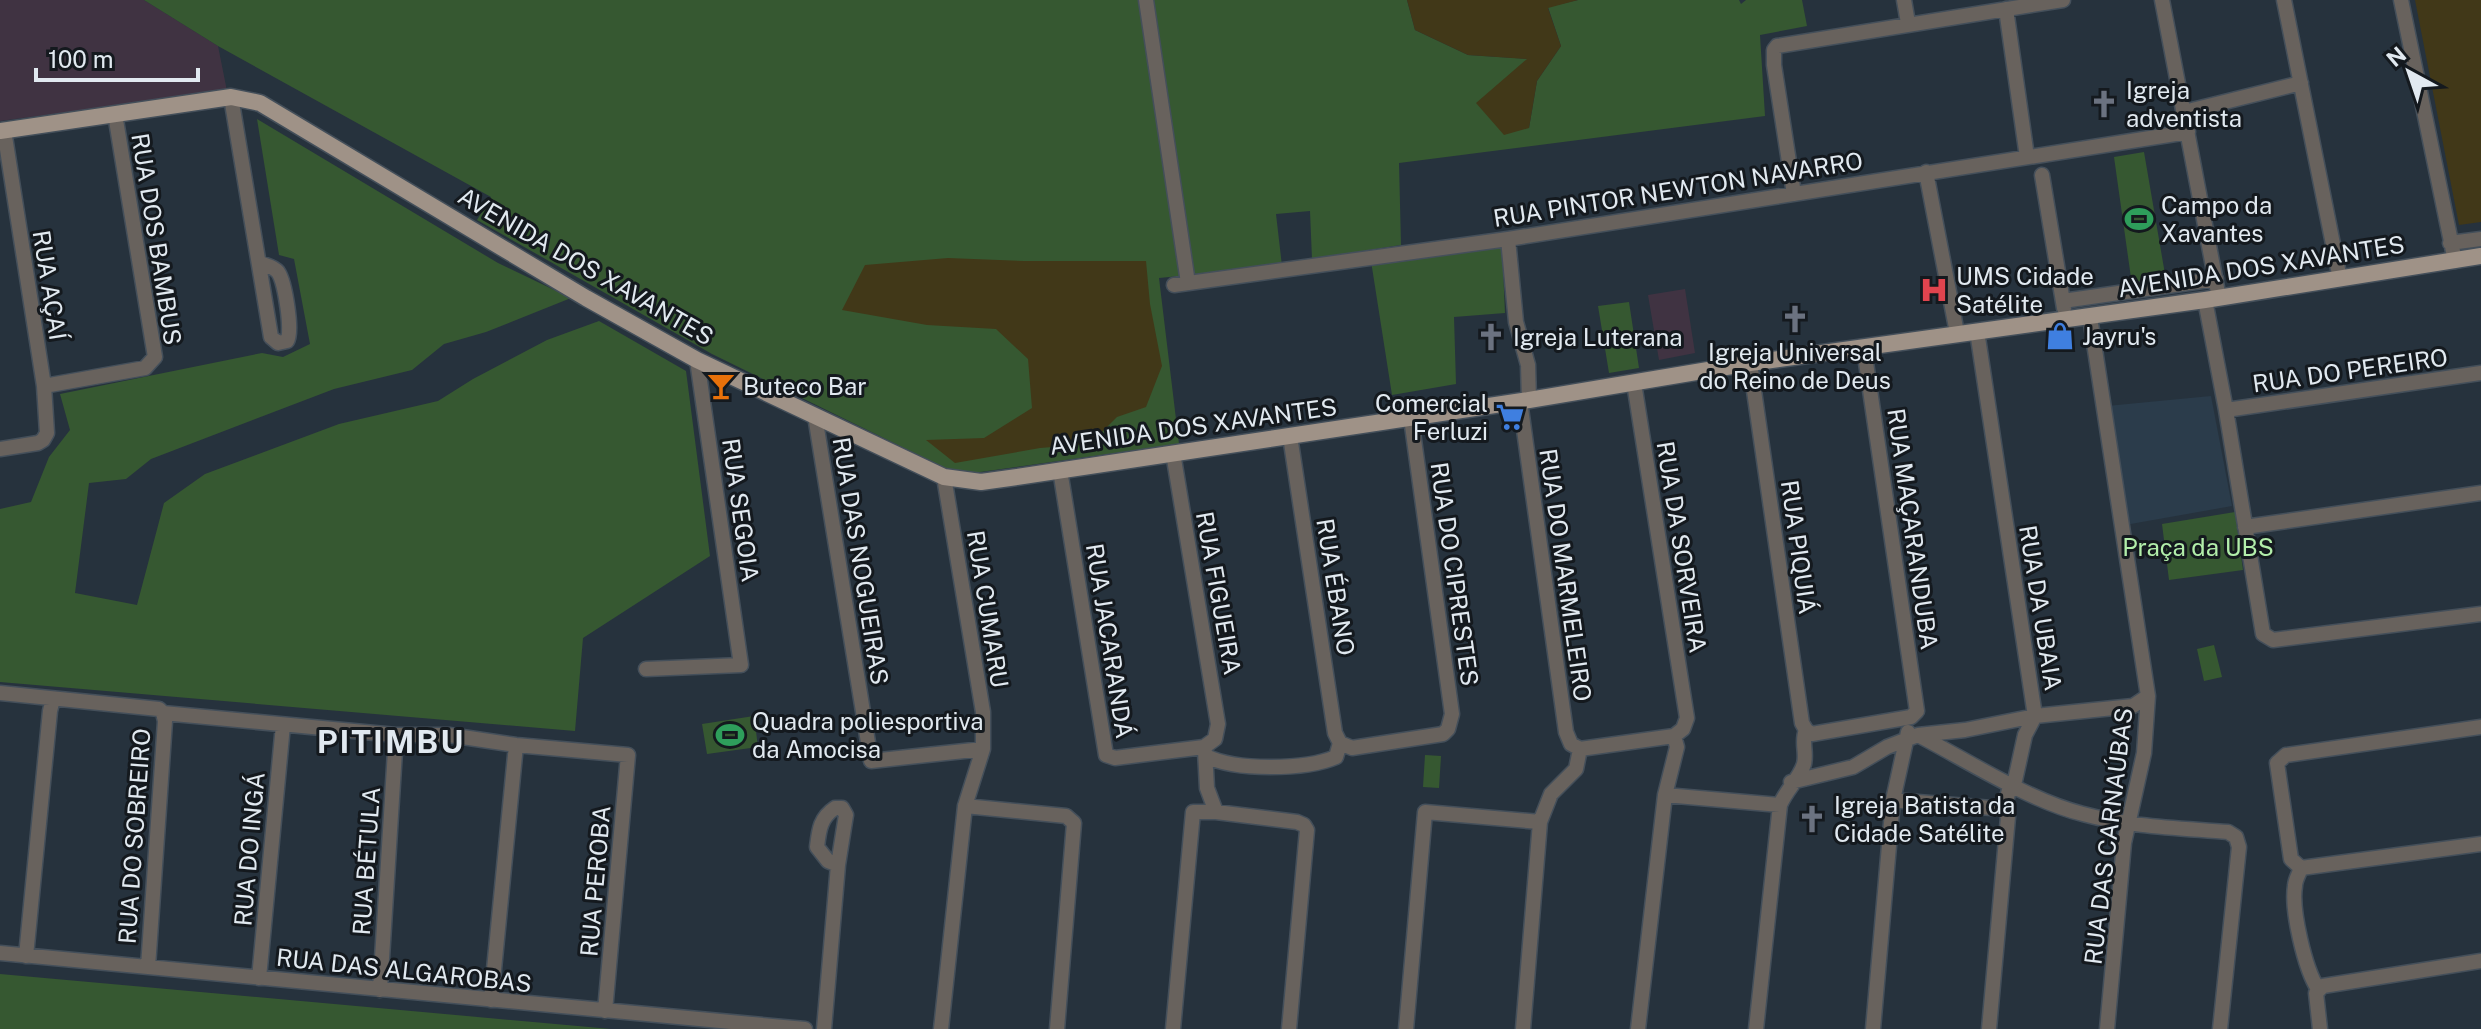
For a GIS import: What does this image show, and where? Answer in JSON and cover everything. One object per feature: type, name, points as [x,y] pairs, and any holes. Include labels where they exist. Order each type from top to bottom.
[{"type":"main road","name":"AVENIDA DOS XAVANTES","points":[[2,131],[231,97],[260,103],[586,298],[697,360],[944,477],[981,482],[1525,401],[1750,363],[2138,310],[2481,256]]},
{"type":"street","name":"RUA PINTOR NEWTON NAVARRO","points":[[1146,0],[1181,284],[1508,239],[2188,132]]},
{"type":"street","points":[[1904,0],[1908,23]]},
{"type":"street","points":[[1794,194],[1773,56],[1777,46],[2063,0]]},
{"type":"street","points":[[2162,0],[2216,279],[2212,299],[2226,410],[2263,634],[2273,640],[2481,614]]},
{"type":"street","points":[[2284,0],[2340,279]]},
{"type":"street","points":[[2401,0],[2455,261]]},
{"type":"street","points":[[2006,9],[2027,157]]},
{"type":"street","points":[[2184,112],[2301,83]]},
{"type":"street","points":[[231,97],[271,337],[282,343],[290,338],[291,333],[282,280],[273,268],[260,263]]},
{"type":"street","name":"RUA DOS BAMBUS","points":[[44,386],[145,368],[155,357],[115,114]]},
{"type":"street","name":"RUA AÇAÍ","points":[[0,449],[38,443],[47,433],[44,386],[2,131]]},
{"type":"street","points":[[1926,172],[1957,333]]},
{"type":"street","points":[[2042,175],[2066,320]]},
{"type":"street","name":"RUA DO MARMELEIRO","points":[[1508,239],[1516,322],[1528,365],[1525,401],[1566,732],[1571,744],[1580,749]]},
{"type":"street","points":[[2450,243],[2481,239]]},
{"type":"street","name":"AVENIDA DOS XAVANTES","points":[[2063,301],[2216,279]]},
{"type":"street","points":[[2136,291],[2138,310]]},
{"type":"street","points":[[2105,295],[2108,314]]},
{"type":"street","name":"RUA DAS CARNAÚBAS","points":[[2090,317],[2148,696],[2144,753],[2124,843],[2107,1029]]},
{"type":"street","name":"RUA DA UBAIA","points":[[1977,331],[2035,716],[2025,735],[2014,785],[2009,790],[2004,809],[2008,817],[1989,1029]]},
{"type":"street","name":"RUA MAÇARANDUBA","points":[[1864,349],[1917,711],[1913,716],[1912,736],[1893,800]]},
{"type":"street","name":"RUA SEGOIA","points":[[646,669],[741,665],[697,360]]},
{"type":"street","name":"RUA PIQUIÁ","points":[[1750,363],[1802,723],[1809,732]]},
{"type":"street","name":"RUA DO PEREIRO","points":[[2226,410],[2481,373]]},
{"type":"street","name":"RUA DA SORVEIRA","points":[[1634,383],[1687,718],[1683,729],[1674,736]]},
{"type":"street","name":"RUA DAS NOGUEIRAS","points":[[815,416],[871,761],[983,749]]},
{"type":"street","name":"RUA DO CIPRESTES","points":[[1340,743],[1352,748],[1443,734],[1451,723],[1411,418]]},
{"type":"street","name":"RUA ÉBANO","points":[[1290,436],[1335,733],[1340,743]]},
{"type":"street","name":"RUA FIGUEIRA","points":[[1173,453],[1217,711],[1218,724],[1209,747],[1207,788],[1216,812]]},
{"type":"street","name":"RUA JACARANDÁ","points":[[1060,470],[1106,755],[1115,758],[1209,747]]},
{"type":"street","name":"RUA CUMARU","points":[[944,477],[983,712],[983,749],[965,806]]},
{"type":"street","points":[[2245,527],[2481,493]]},
{"type":"street","points":[[0,693],[53,699],[62,697],[283,725],[396,735],[449,735],[516,745],[491,1000]]},
{"type":"street","points":[[1791,782],[1853,767],[1912,736],[1965,730],[2035,716],[2133,706],[2148,696]]},
{"type":"street","points":[[26,956],[53,699]]},
{"type":"street","name":"RUA DO SOBREIRO","points":[[148,967],[165,721],[161,711]]},
{"type":"street","points":[[1756,1029],[1780,805],[1805,761],[1803,740],[1809,732],[1913,716]]},
{"type":"street","name":"RUA DO INGÁ","points":[[259,978],[283,725]]},
{"type":"street","points":[[2320,1029],[2319,988],[2311,978],[2305,960],[2295,903],[2297,866],[2277,763],[2282,757],[2481,727]]},
{"type":"street","name":"RUA BÉTULA","points":[[380,990],[396,735]]},
{"type":"street","points":[[1523,1029],[1540,822],[1551,794],[1576,769],[1580,749],[1674,736],[1677,747],[1665,795],[1638,1029]]},
{"type":"street","points":[[1912,736],[2073,811],[2129,825],[2233,834],[2239,847],[2220,1029]]},
{"type":"street","points":[[1209,747],[1223,763],[1289,767],[1320,764],[1336,757],[1340,743]]},
{"type":"street","name":"RUA PEROBA","points":[[516,745],[628,755],[605,1011]]},
{"type":"street","points":[[1665,795],[1780,805]]},
{"type":"street","points":[[1873,1029],[1893,800],[2004,809]]},
{"type":"street","points":[[941,1029],[965,806],[1066,816],[1074,823],[1057,1029]]},
{"type":"street","points":[[824,1029],[838,865],[846,815],[842,808],[835,808],[826,814],[820,824],[817,847],[828,861],[838,865]]},
{"type":"street","points":[[1173,1029],[1193,812],[1216,812],[1304,825],[1307,836],[1289,1029]]},
{"type":"street","points":[[1406,1029],[1425,812],[1540,822]]},
{"type":"street","points":[[2297,866],[2481,844]]},
{"type":"street","name":"RUA DAS ALGAROBAS","points":[[0,953],[605,1011],[681,1023],[805,1029]]},
{"type":"street","points":[[2319,988],[2481,961]]},
{"type":"shaded area","points":[[0,0],[144,0],[218,46],[227,91],[0,121]]},
{"type":"shaded area","points":[[1685,289],[1695,353],[1659,360],[1648,295]]},
{"type":"shaded area","points":[[2211,396],[2232,506],[2125,525],[2107,406]]},
{"type":"green space","points":[[144,0],[1407,0],[1415,30],[1468,55],[1528,59],[1529,128],[1537,81],[1561,46],[1548,7],[1578,0],[1739,0],[1741,4],[1746,0],[1802,0],[1807,26],[1760,35],[1765,116],[1399,163],[1401,245],[1312,259],[1310,211],[1276,214],[1282,266],[1159,278],[1179,444],[973,473],[947,469],[712,354],[477,220],[491,197],[218,46]]},
{"type":"green space","points":[[257,119],[498,263],[571,298],[486,332],[444,344],[412,370],[334,389],[151,459],[126,479],[89,483],[75,593],[137,605],[164,503],[205,474],[339,424],[438,401],[547,340],[599,321],[686,371],[710,556],[583,638],[575,731],[0,682],[0,509],[31,502],[49,457],[70,430],[60,394],[262,353],[283,357],[310,344],[294,259],[279,255]]},
{"type":"green space","name":"Campo da Xavantes","points":[[2144,152],[2166,280],[2132,285],[2114,157]]},
{"type":"green space","points":[[1502,245],[1505,313],[1454,317],[1456,384],[1392,395],[1371,261]]},
{"type":"green space","points":[[1629,302],[1639,368],[1609,373],[1598,306]]},
{"type":"green space","name":"Praça da UBS","points":[[2235,512],[2243,570],[2169,580],[2162,524]]},
{"type":"green space","points":[[2214,645],[2222,677],[2204,681],[2197,649]]},
{"type":"green space","name":"Quadra poliesportiva da Amocisa","points":[[754,716],[758,747],[707,754],[702,724]]},
{"type":"green space","points":[[1425,755],[1441,756],[1439,788],[1423,787]]},
{"type":"green space","points":[[0,974],[611,1029],[0,1029]]},
{"type":"sand","points":[[1407,0],[1578,0],[1548,8],[1561,46],[1537,81],[1529,128],[1504,135],[1476,103],[1527,59],[1468,55],[1415,30]]},
{"type":"sand","points":[[2415,0],[2481,0],[2481,222],[2459,225]]},
{"type":"sand","points":[[948,258],[1146,261],[1150,304],[1162,366],[1146,407],[1117,417],[1090,444],[1040,448],[955,463],[926,440],[984,438],[1032,408],[1028,359],[996,329],[927,325],[842,310],[865,265]]},
{"type":"place","name":"Igreja adventista","points":[[2104,104]]},
{"type":"place","name":"Campo da Xavantes","points":[[2139,219]]},
{"type":"place","name":"UMS Cidade Satélite","points":[[1934,290]]},
{"type":"place","name":"Igreja Universal do Reino de Deus","points":[[1795,319]]},
{"type":"place","name":"Jayru's","points":[[2060,336]]},
{"type":"place","name":"Igreja Luterana","points":[[1491,337]]},
{"type":"place","name":"Buteco Bar","points":[[721,386]]},
{"type":"place","name":"Comercial Ferluzi","points":[[1510,417]]},
{"type":"place","name":"Quadra poliesportiva da Amocisa","points":[[730,735]]},
{"type":"place","name":"Igreja Batista da Cidade Satélite","points":[[1812,819]]},
{"type":"district","name":"PITIMBU","points":[[391,741]]}]
